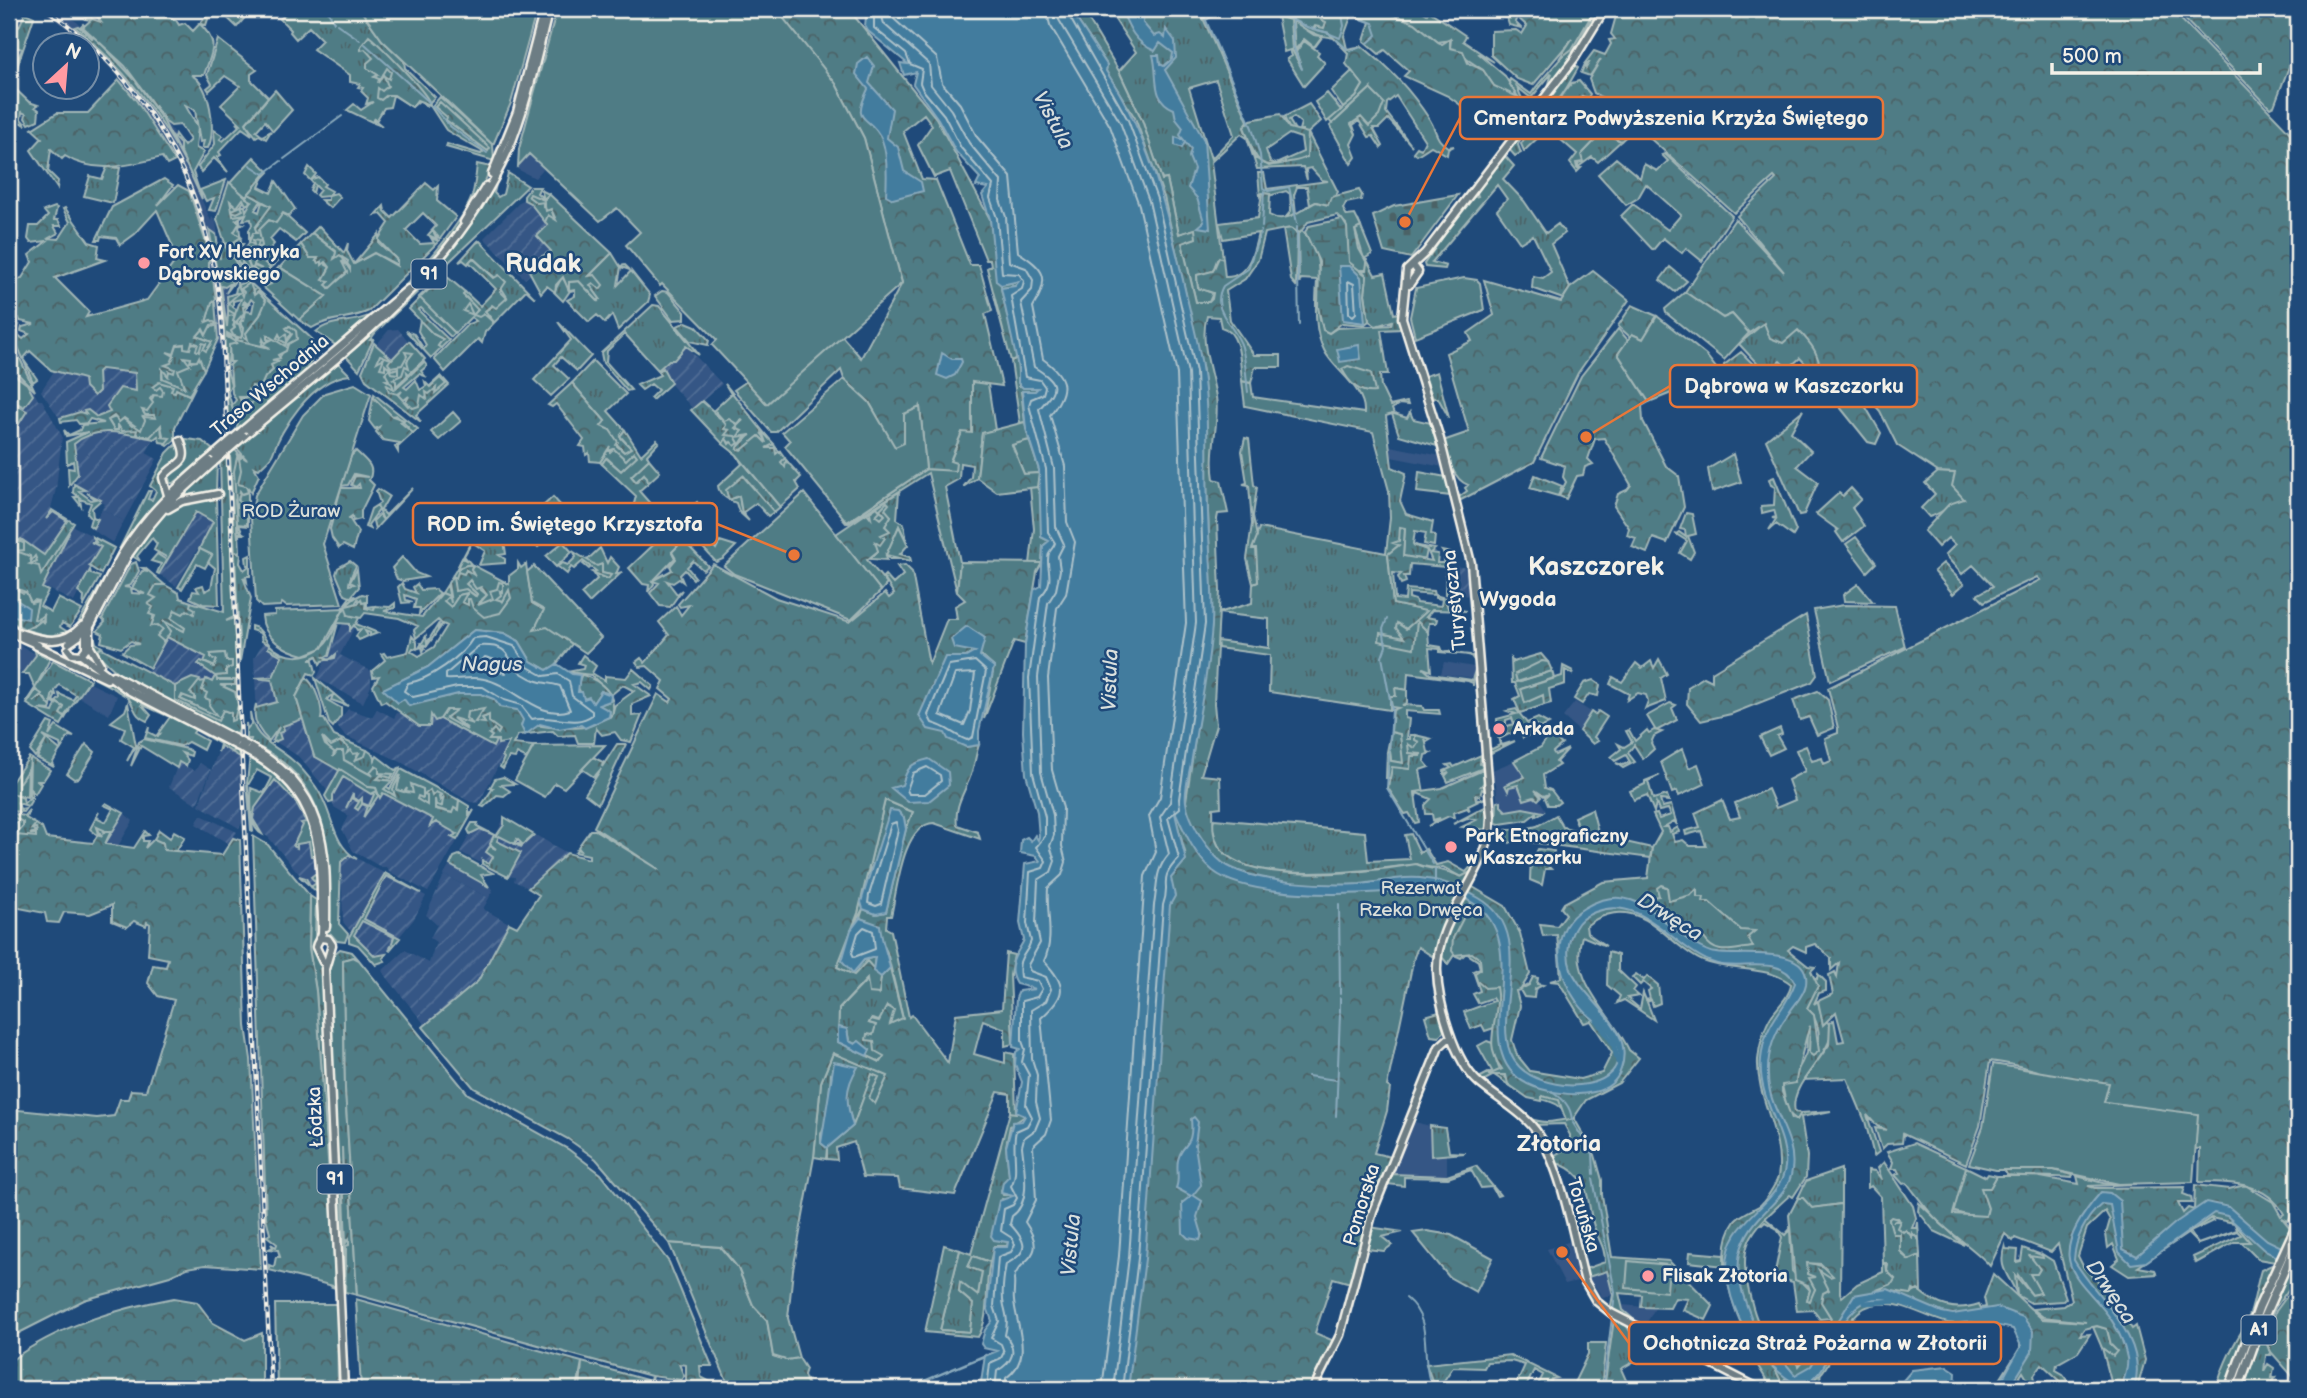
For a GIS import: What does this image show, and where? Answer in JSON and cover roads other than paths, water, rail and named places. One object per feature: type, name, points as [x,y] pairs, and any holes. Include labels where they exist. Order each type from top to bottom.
[{"type":"highway","name":"A1","points":[[2238,1389],[2297,1225]]},
{"type":"highway","name":"A1","points":[[2229,1389],[2280,1269],[2298,1240]]},
{"type":"main road","name":"Trasa Wschodnia","points":[[81,639],[124,552],[167,497],[415,283],[457,233],[496,170],[517,112],[546,9]]},
{"type":"main road","name":"Turystyczna","points":[[1491,828],[1471,563],[1440,439],[1402,317],[1404,293],[1424,253],[1575,58],[1605,9]]},
{"type":"main road","points":[[167,497],[164,475],[183,458],[180,440]]},
{"type":"main road","name":"Trasa Wschodnia","points":[[81,639],[128,555],[155,518],[214,458]]},
{"type":"main road","points":[[165,485],[172,486],[183,481]]},
{"type":"main road","points":[[155,518],[177,503],[218,494]]},
{"type":"main road","points":[[9,629],[42,640],[62,640],[78,630],[94,609]]},
{"type":"main road","name":"91","points":[[94,618],[89,646],[100,664]]},
{"type":"main road","points":[[9,629],[35,645],[128,690]]},
{"type":"main road","points":[[20,633],[42,643],[68,646]]},
{"type":"main road","name":"91","points":[[83,652],[73,655],[68,646],[81,639],[83,652],[128,690],[242,746]]},
{"type":"main road","points":[[35,645],[68,646]]},
{"type":"main road","name":"91","points":[[83,652],[124,682],[242,746],[285,777],[300,795],[312,818],[322,863],[324,938],[316,947],[324,953],[332,946],[324,938]]},
{"type":"main road","name":"Toruńska","points":[[1491,828],[1485,853],[1442,941],[1437,964],[1451,1035],[1478,1082],[1528,1121],[1544,1143],[1585,1282],[1597,1302],[1611,1314],[1760,1389]]},
{"type":"main road","name":"Łódzka","points":[[324,953],[344,1389]]},
{"type":"main road","name":"Pomorska","points":[[1313,1389],[1342,1328],[1380,1190],[1438,1047],[1451,1035]]},
{"type":"water","name":"Vistula","points":[[857,9],[1070,9],[1107,65],[1106,71],[1121,95],[1144,145],[1170,225],[1198,345],[1204,385],[1212,625],[1186,797],[1193,823],[1218,859],[1241,872],[1274,880],[1311,884],[1360,884],[1419,878],[1448,884],[1479,898],[1501,919],[1510,945],[1506,1032],[1512,1056],[1530,1075],[1564,1085],[1598,1081],[1614,1069],[1617,1061],[1617,1050],[1611,1038],[1580,1006],[1561,968],[1560,941],[1572,917],[1584,908],[1604,899],[1622,898],[1652,911],[1680,934],[1711,952],[1769,954],[1797,962],[1805,971],[1805,988],[1776,1034],[1768,1066],[1772,1100],[1790,1145],[1791,1177],[1785,1190],[1748,1233],[1741,1249],[1739,1265],[1744,1298],[1763,1349],[1777,1353],[1795,1375],[1811,1366],[1854,1295],[1888,1289],[1942,1312],[1953,1314],[1997,1307],[2023,1317],[2033,1331],[2032,1352],[2009,1389],[1997,1389],[2021,1346],[2013,1329],[1951,1320],[1889,1300],[1875,1299],[1862,1304],[1849,1316],[1820,1372],[1800,1386],[1783,1376],[1767,1360],[1740,1320],[1731,1297],[1727,1275],[1728,1253],[1736,1234],[1778,1186],[1785,1167],[1782,1142],[1764,1089],[1761,1059],[1766,1035],[1795,983],[1789,974],[1771,966],[1717,964],[1701,957],[1658,926],[1629,910],[1613,908],[1595,912],[1584,918],[1573,932],[1568,948],[1569,964],[1578,981],[1615,1028],[1624,1054],[1621,1069],[1614,1081],[1599,1091],[1574,1094],[1547,1091],[1515,1076],[1503,1056],[1499,1031],[1500,947],[1492,923],[1473,903],[1452,894],[1430,890],[1346,894],[1296,893],[1248,886],[1228,880],[1213,871],[1200,858],[1174,809],[1186,860],[1171,878],[1175,896],[1170,905],[1145,1259],[1128,1389],[980,1389],[985,1356],[997,1351],[984,1348],[981,1344],[985,1330],[992,1321],[987,1307],[993,1247],[1007,1247],[1008,1242],[994,1240],[991,1236],[999,1201],[1013,1196],[1001,1193],[1003,1182],[1009,1176],[1006,1147],[1013,1122],[1022,1121],[1025,1116],[1016,1112],[1022,1082],[1015,1064],[1016,1052],[1020,1049],[1013,1047],[1016,998],[1019,991],[1035,989],[1016,984],[1012,966],[1024,940],[1020,923],[1025,864],[1040,861],[1036,856],[1020,853],[1021,840],[1027,837],[1031,841],[1035,835],[1038,840],[1039,837],[1037,812],[1026,774],[1023,732],[1025,644],[1034,590],[1041,586],[1043,546],[1049,541],[1041,537],[1039,470],[1026,429],[1022,391],[1035,391],[1038,388],[1023,388],[1018,383],[1018,367],[1001,288],[1015,286],[1019,281],[1001,285],[996,281],[990,219],[982,195],[988,188],[976,186],[980,178],[956,152],[938,119],[913,84],[916,72],[904,75],[900,63],[908,64],[868,31],[865,26],[866,17]]},
{"type":"water","points":[[1121,9],[1144,9],[1143,23],[1154,36],[1160,34],[1165,38],[1166,29],[1175,41],[1176,58],[1165,70],[1204,140],[1210,229],[1198,227],[1204,222],[1197,198],[1188,188],[1194,169],[1189,157],[1191,149],[1185,142],[1182,148],[1175,145],[1175,137],[1184,140],[1180,135],[1183,128],[1176,119],[1174,109],[1166,105],[1158,93],[1153,55],[1159,55],[1160,64],[1164,66],[1172,59],[1173,53],[1160,43],[1155,51],[1142,44],[1130,29]]},
{"type":"water","points":[[867,57],[874,66],[869,83],[892,109],[887,138],[898,147],[904,171],[921,182],[923,191],[893,199],[886,195],[887,167],[884,146],[877,131],[861,114],[868,89],[856,74],[858,64]]},
{"type":"water","points":[[1339,266],[1350,266],[1361,277],[1365,323],[1343,320]]},
{"type":"water","points":[[1359,345],[1361,359],[1340,362],[1337,349]]},
{"type":"water","points":[[942,353],[952,359],[961,359],[962,362],[955,375],[947,379],[937,375]]},
{"type":"water","points":[[12,597],[29,608],[28,619],[9,615],[9,598]]},
{"type":"water","points":[[967,626],[985,638],[980,656],[994,667],[979,731],[979,745],[966,747],[948,739],[945,733],[928,729],[919,716],[945,657],[966,657],[975,652],[954,648],[951,639]]},
{"type":"water","name":"Nagus","points":[[474,630],[504,633],[519,641],[531,661],[547,670],[557,664],[572,674],[580,675],[578,692],[582,692],[584,699],[589,697],[593,703],[601,691],[611,695],[610,701],[599,705],[610,711],[609,717],[585,728],[581,725],[559,729],[540,724],[525,735],[521,726],[523,720],[517,710],[500,707],[494,699],[481,694],[458,694],[409,706],[404,699],[398,703],[383,689],[428,667]]},
{"type":"water","points":[[929,759],[948,772],[949,785],[929,801],[908,802],[891,788],[902,785],[908,770],[914,764]]},
{"type":"water","points":[[890,810],[898,811],[904,818],[906,829],[886,912],[876,914],[863,909],[861,902]]},
{"type":"water","points":[[860,918],[880,925],[890,968],[881,977],[873,971],[875,957],[864,960],[853,973],[842,961],[851,930]]},
{"type":"water","points":[[838,1027],[847,1029],[849,1041],[855,1044],[859,1041],[870,1050],[867,1056],[838,1042]]},
{"type":"water","points":[[834,1062],[858,1067],[848,1089],[853,1126],[827,1148],[821,1143]]},
{"type":"water","points":[[1194,1117],[1198,1122],[1195,1145],[1201,1185],[1193,1195],[1202,1201],[1197,1217],[1202,1234],[1200,1240],[1188,1238],[1183,1233],[1182,1203],[1191,1196],[1176,1188],[1178,1160],[1191,1136],[1191,1119]]},
{"type":"water","points":[[2101,1192],[2110,1193],[2120,1201],[2123,1249],[2137,1256],[2175,1223],[2206,1202],[2229,1207],[2267,1240],[2298,1255],[2298,1267],[2265,1251],[2227,1216],[2214,1213],[2146,1262],[2131,1264],[2119,1252],[2110,1205],[2102,1204],[2082,1229],[2074,1260],[2119,1320],[2135,1353],[2137,1370],[2134,1389],[2121,1389],[2127,1370],[2127,1358],[2118,1332],[2078,1280],[2070,1264],[2069,1246],[2079,1222]]},
{"type":"water","points":[[985,1355],[985,1356],[905,1389]]},
{"type":"water","points":[[1947,1366],[1956,1372],[1955,1389],[1906,1389],[1900,1384],[1912,1370]]},
{"type":"waterway","points":[[327,9],[334,22]]},
{"type":"waterway","points":[[1201,9],[1252,128],[1260,155],[1263,188],[1268,191],[1289,187],[1297,223]]},
{"type":"waterway","points":[[1206,20],[1225,9]]},
{"type":"waterway","points":[[1270,9],[1307,27],[1329,33]]},
{"type":"waterway","points":[[1330,34],[1340,38],[1344,26],[1341,9]]},
{"type":"waterway","points":[[1352,9],[1361,9]]},
{"type":"waterway","points":[[1292,19],[1293,46],[1302,69]]},
{"type":"waterway","points":[[1361,19],[1373,23],[1377,35],[1368,43]]},
{"type":"waterway","points":[[337,24],[360,40]]},
{"type":"waterway","points":[[1337,40],[1347,49]]},
{"type":"waterway","points":[[365,44],[429,102]]},
{"type":"waterway","points":[[1350,51],[1361,47]]},
{"type":"waterway","points":[[432,106],[451,127],[487,153]]},
{"type":"waterway","points":[[284,159],[342,116]]},
{"type":"waterway","points":[[250,165],[264,174],[281,161]]},
{"type":"waterway","points":[[1262,227],[1264,191]]},
{"type":"waterway","points":[[1297,227],[1299,325]]},
{"type":"waterway","points":[[1248,392],[1242,347],[1219,303],[1223,286],[1248,269],[1261,231]]},
{"type":"waterway","points":[[1387,619],[1383,629],[1386,646],[1382,657],[1392,710],[1387,788],[1433,864]]},
{"type":"waterway","points":[[1435,869],[1435,882]]},
{"type":"waterway","points":[[1339,904],[1340,994]]},
{"type":"waterway","points":[[1340,998],[1340,1012]]},
{"type":"waterway","points":[[1338,1066],[1340,1014]]},
{"type":"waterway","name":"Drwęca","points":[[1597,1021],[1613,1043],[1618,1062]]},
{"type":"waterway","points":[[1336,1116],[1338,1068]]},
{"type":"waterway","points":[[1308,1076],[1336,1080]]},
{"type":"waterway","points":[[1552,1091],[1566,1103],[1572,1120]]},
{"type":"waterway","points":[[1573,1123],[1593,1154],[1594,1174]]},
{"type":"waterway","points":[[1593,1179],[1615,1292],[1613,1311]]},
{"type":"waterway","points":[[1406,1298],[1421,1318],[1433,1389]]},
{"type":"waterway","name":"Drwęca","points":[[1865,1303],[1897,1301],[1949,1320],[1970,1319]]},
{"type":"waterway","points":[[1603,1389],[1612,1317]]},
{"type":"railway","points":[[46,9],[84,39],[118,72],[147,109],[172,148],[191,190],[217,281],[222,329],[271,1389]]},
{"type":"place","name":"Cmentarz Podwyższenia Krzyża Świętego","points":[[1405,222]]},
{"type":"place","name":"Fort XV Henryka Dąbrowskiego","points":[[144,263]]},
{"type":"place","name":"Dąbrowa w Kaszczorku","points":[[1586,437]]},
{"type":"place","name":"ROD im. Świętego Krzysztofa","points":[[794,555]]},
{"type":"place","name":"Arkada","points":[[1499,729]]},
{"type":"place","name":"Park Etnograficzny w Kaszczorku","points":[[1451,847]]},
{"type":"place","name":"Ochotnicza Straż Pożarna w Złotorii","points":[[1562,1252]]},
{"type":"place","name":"Flisak Złotoria","points":[[1648,1276]]},
{"type":"district","name":"Rudak","points":[[543,264]]},
{"type":"district","name":"Kaszczorek","points":[[1596,567]]},
{"type":"district","name":"Wygoda","points":[[1518,599]]},
{"type":"district","name":"Złotoria","points":[[1559,1144]]},
{"type":"park label","name":"ROD Żuraw","points":[[291,511]]},
{"type":"park label","name":"Rezerwat Rzeka Drwęca","points":[[1421,899]]}]
